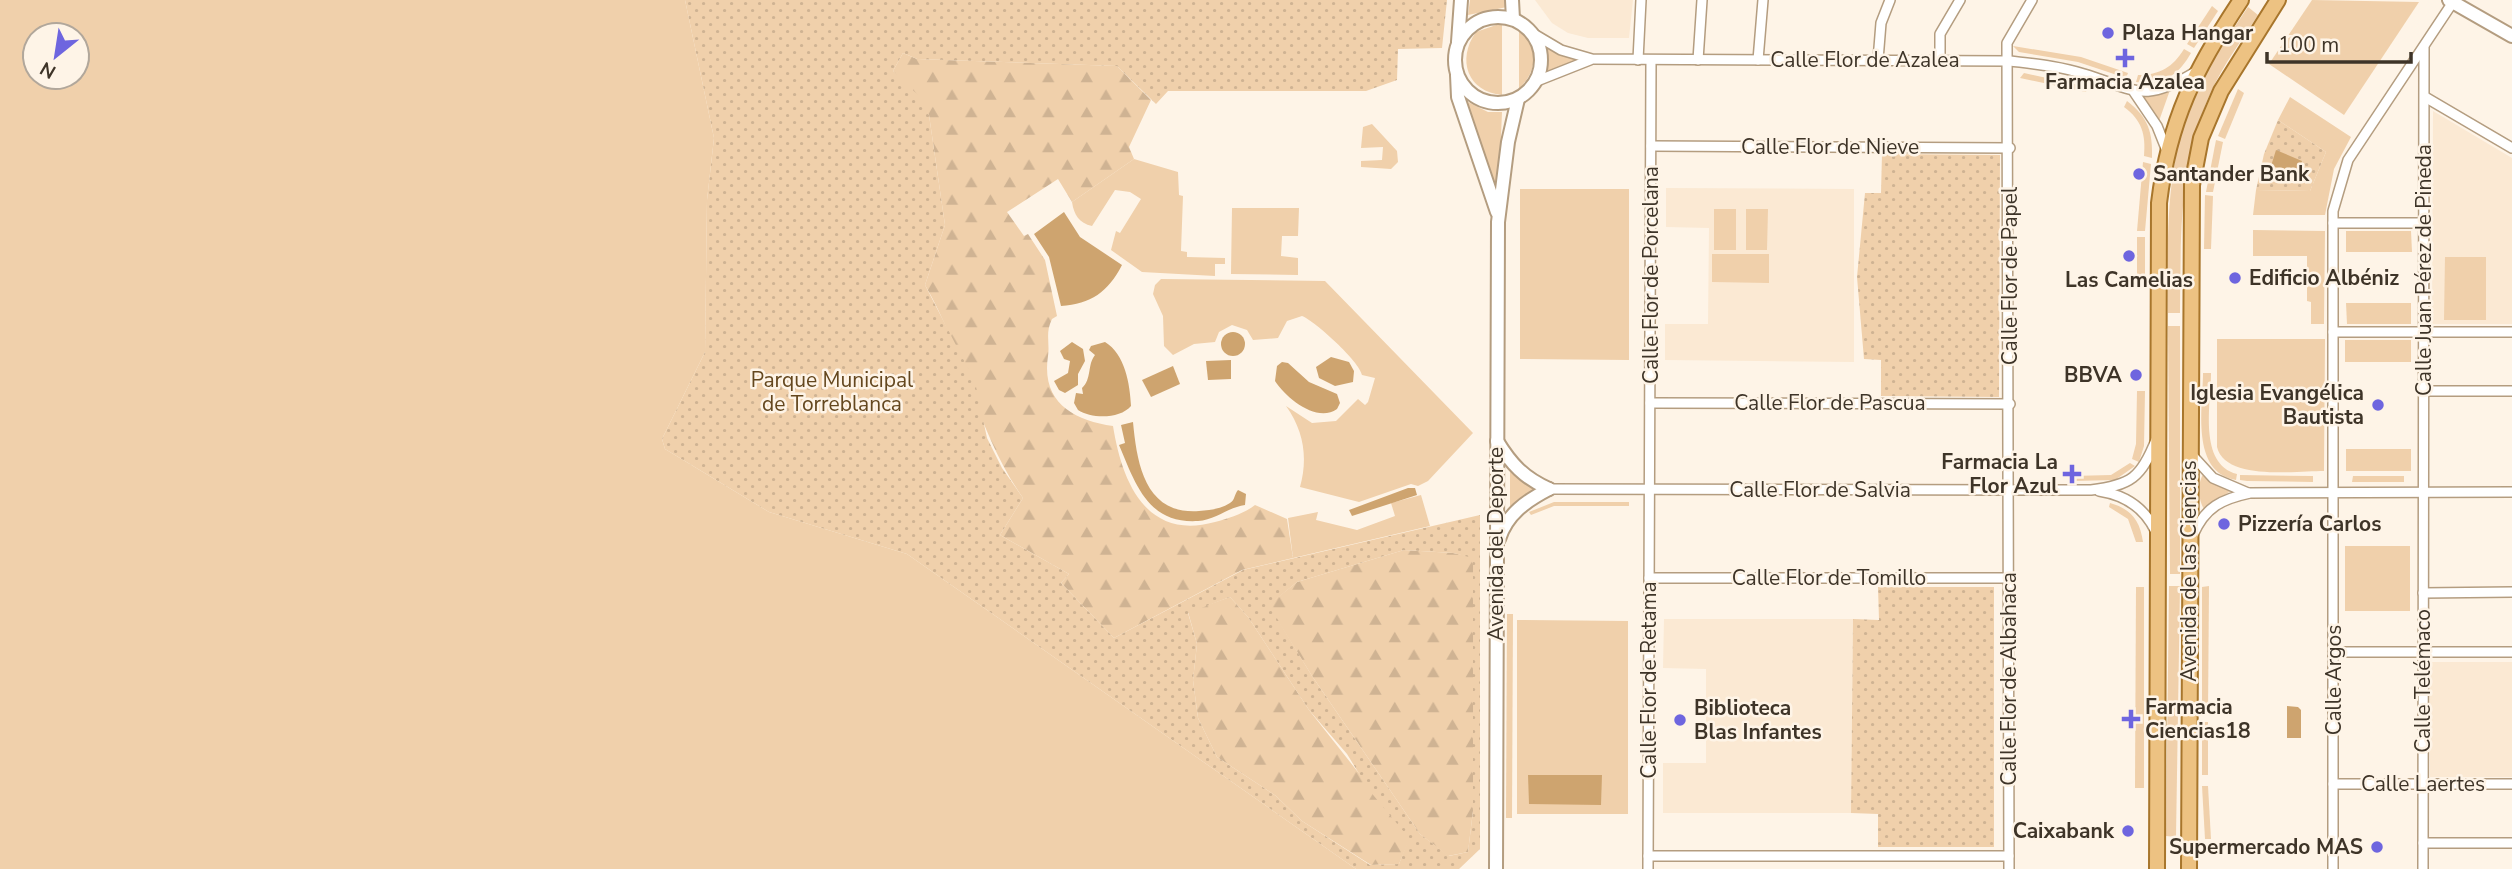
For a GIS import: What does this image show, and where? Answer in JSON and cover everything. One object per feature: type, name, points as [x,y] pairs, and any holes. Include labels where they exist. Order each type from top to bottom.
[{"type":"main road","name":"Avenida de las Ciencias","points":[[2157,869],[2159,203],[2167,152],[2195,72],[2241,0]]},
{"type":"main road","name":"Avenida de las Ciencias","points":[[2189,869],[2192,185],[2201,138],[2221,91],[2278,0]]},
{"type":"street","points":[[1461,0],[1457,71],[1463,85],[1480,99],[1501,103],[1518,99],[1537,81],[1592,59]]},
{"type":"street","points":[[1512,0],[1513,19]]},
{"type":"street","points":[[1638,60],[1641,0]]},
{"type":"street","points":[[1699,60],[1702,0]]},
{"type":"street","points":[[1758,60],[1763,0]]},
{"type":"street","points":[[1878,60],[1881,23],[1890,0]]},
{"type":"street","points":[[1940,61],[1940,34],[1960,0]]},
{"type":"street","name":"Calle Flor de Papel","points":[[2010,490],[2010,61],[2007,43],[2032,0]]},
{"type":"street","points":[[2451,1],[2512,36]]},
{"type":"street","name":"Calle Argos","points":[[2333,869],[2333,223],[2339,182],[2348,160],[2424,48],[2451,1]]},
{"type":"street","points":[[1458,45],[1464,33],[1486,18],[1513,19],[1561,50],[1592,59]]},
{"type":"street","points":[[1534,34],[1542,57],[1537,81]]},
{"type":"street","name":"Calle Juan Pérez de Pineda","points":[[2423,492],[2424,48]]},
{"type":"street","name":"Calle Flor de Azalea","points":[[1592,59],[2010,61],[2052,65],[2134,92]]},
{"type":"street","name":"Calle Flor de Porcelana","points":[[1650,490],[1651,60]]},
{"type":"street","name":"Avenida del Deporte","points":[[1457,71],[1458,97],[1499,219]]},
{"type":"street","points":[[2134,92],[2148,93],[2167,87],[2195,72]]},
{"type":"street","points":[[2134,92],[2157,126],[2167,152]]},
{"type":"street","points":[[2425,97],[2512,148]]},
{"type":"street","name":"Avenida del Deporte","points":[[1496,869],[1499,219],[1508,142],[1518,99]]},
{"type":"street","name":"Calle Flor de Nieve","points":[[1651,146],[2010,148]]},
{"type":"street","points":[[2333,223],[2424,223]]},
{"type":"street","points":[[2333,332],[2512,332]]},
{"type":"street","points":[[2424,391],[2512,391]]},
{"type":"street","name":"Calle Flor de Pascua","points":[[1650,402],[2010,404]]},
{"type":"street","name":"Calle Flor de Salvia","points":[[2091,490],[2112,487],[2135,477],[2148,460],[2159,432]]},
{"type":"street","points":[[1497,441],[1511,465],[1531,481],[1549,489]]},
{"type":"street","points":[[2189,453],[2213,478],[2250,493]]},
{"type":"street","points":[[1496,547],[1504,525],[1525,502],[1549,489]]},
{"type":"street","name":"Calle Flor de Salvia","points":[[1549,489],[2091,490],[2108,492],[2135,505],[2150,519],[2159,538]]},
{"type":"street","name":"Calle Flor de Retama","points":[[1648,869],[1650,490]]},
{"type":"street","name":"Calle Flor de Albahaca","points":[[2009,869],[2010,490]]},
{"type":"street","name":"Calle Telémaco","points":[[2423,492],[2423,869]]},
{"type":"street","points":[[2189,543],[2209,509],[2229,498],[2250,493],[2512,492]]},
{"type":"street","name":"Calle Flor de Tomillo","points":[[1649,578],[2010,578]]},
{"type":"street","points":[[2423,593],[2512,592]]},
{"type":"street","points":[[2334,652],[2512,652]]},
{"type":"street","name":"Calle Laertes","points":[[2333,784],[2512,784]]},
{"type":"street","points":[[2423,843],[2512,843]]},
{"type":"street","points":[[2149,869],[2158,846]]},
{"type":"street","points":[[2190,850],[2199,869]]},
{"type":"street","points":[[1648,856],[2009,856]]},
{"type":"shaded area","points":[[1535,0],[1633,0],[1629,38],[1588,38],[1568,33],[1552,23]]},
{"type":"shaded area","points":[[2433,111],[2512,158],[2512,324],[2432,324]]},
{"type":"shaded area","points":[[2276,150],[2302,161],[2299,172],[2271,166]]},
{"type":"shaded area","points":[[1666,188],[1854,189],[1854,362],[1665,360],[1665,324],[1708,324],[1709,228],[1666,227]]},
{"type":"shaded area","points":[[1064,212],[1080,237],[1122,265],[1111,283],[1098,295],[1081,303],[1061,306],[1049,257],[1034,234]]},
{"type":"shaded area","points":[[1233,332],[1241,336],[1245,344],[1241,352],[1233,356],[1225,352],[1221,344],[1225,336]]},
{"type":"shaded area","points":[[1072,342],[1083,349],[1085,361],[1078,374],[1078,385],[1065,393],[1059,390],[1054,381],[1068,373],[1070,361],[1064,359],[1060,351]]},
{"type":"shaded area","points":[[1105,342],[1122,362],[1128,379],[1131,406],[1120,413],[1098,416],[1078,410],[1074,403],[1076,393],[1083,394],[1082,388],[1095,355],[1089,350],[1091,346]]},
{"type":"shaded area","points":[[1331,357],[1349,362],[1354,371],[1353,382],[1335,386],[1319,378],[1316,367]]},
{"type":"shaded area","points":[[1231,360],[1231,379],[1208,380],[1206,361]]},
{"type":"shaded area","points":[[1282,362],[1288,363],[1309,382],[1337,394],[1340,403],[1337,409],[1329,413],[1312,411],[1287,395],[1275,381],[1277,366]]},
{"type":"shaded area","points":[[1173,366],[1180,384],[1151,397],[1142,380]]},
{"type":"shaded area","points":[[1133,422],[1141,470],[1155,496],[1166,505],[1181,510],[1215,509],[1232,502],[1238,490],[1246,494],[1245,505],[1198,521],[1167,516],[1156,509],[1138,487],[1119,445],[1125,443],[1121,425]]},
{"type":"shaded area","points":[[1408,488],[1415,488],[1417,495],[1352,516],[1349,510]]},
{"type":"shaded area","points":[[1664,619],[1853,619],[1851,813],[1663,813],[1663,763],[1706,763],[1706,669],[1663,668]]},
{"type":"shaded area","points":[[2429,662],[2512,662],[2512,777],[2430,777]]},
{"type":"shaded area","points":[[2287,706],[2301,710],[2301,738],[2287,738]]},
{"type":"shaded area","points":[[1528,775],[1602,775],[1601,805],[1529,804]]},
{"type":"green space","points":[[0,0],[685,0],[714,138],[707,200],[705,352],[662,439],[665,449],[769,512],[907,554],[1356,869],[0,869]]},
{"type":"green space","name":"Parque Municipal de Torreblanca","points":[[685,0],[1447,0],[1442,48],[1398,49],[1397,80],[1366,91],[1168,91],[1156,104],[1117,66],[917,59],[903,53],[893,71],[920,97],[929,115],[945,225],[925,285],[975,382],[987,438],[1002,468],[1023,498],[1000,535],[1069,574],[1061,583],[1114,638],[1243,570],[1480,515],[1480,849],[1459,869],[1356,869],[907,554],[769,512],[665,449],[662,439],[705,352],[707,200],[714,138]],"holes":[[[1404,550],[1453,553],[1473,558],[1473,811],[1468,852],[1449,856],[1420,834],[1312,676],[1269,605],[1297,582]],[[1230,597],[1248,617],[1309,710],[1347,754],[1369,790],[1409,838],[1399,864],[1370,865],[1302,821],[1276,796],[1217,757],[1198,718],[1193,680],[1197,644],[1188,613]]]},
{"type":"green space","points":[[1470,0],[1507,0],[1507,7],[1468,15]]},
{"type":"green space","points":[[2312,0],[2419,2],[2344,115],[2269,64]]},
{"type":"green space","points":[[2212,6],[2218,11],[2194,48],[2187,44]]},
{"type":"green space","points":[[2248,7],[2258,15],[2216,82],[2192,146],[2184,201],[2180,313],[2168,313],[2170,205],[2177,152],[2193,100],[2218,52]]},
{"type":"green space","points":[[1502,23],[1502,95],[1481,88],[1469,73],[1466,63],[1470,43],[1476,32]]},
{"type":"green space","points":[[1519,30],[1530,44],[1534,59],[1530,75],[1519,89]]},
{"type":"green space","points":[[1546,46],[1579,59],[1546,73]]},
{"type":"green space","points":[[2013,46],[2081,57],[2128,73],[2126,78],[2078,62],[2019,52]]},
{"type":"green space","points":[[2184,49],[2191,53],[2181,68],[2168,78],[2154,82],[2136,82],[2138,75],[2159,72],[2170,65]]},
{"type":"green space","points":[[903,53],[917,59],[1117,66],[1151,100],[1129,147],[1134,159],[1072,202],[1058,179],[1007,212],[1024,236],[1028,234],[1045,260],[1057,316],[1052,319],[1048,333],[1047,372],[1050,386],[1055,397],[1073,413],[1113,426],[1123,467],[1131,486],[1155,515],[1171,523],[1191,526],[1226,519],[1255,505],[1287,519],[1293,558],[1242,570],[1114,638],[1061,583],[1069,574],[1000,535],[1023,498],[994,447],[951,338],[925,285],[945,225],[929,115],[893,71]]},
{"type":"green space","points":[[2024,73],[2088,87],[2086,92],[2020,78]]},
{"type":"green space","points":[[2238,89],[2244,93],[2225,139],[2218,136]]},
{"type":"green space","points":[[2170,90],[2159,121],[2139,95]]},
{"type":"green space","points":[[2290,97],[2351,137],[2334,169],[2325,215],[2253,215],[2256,190],[2310,191],[2326,152],[2278,120]]},
{"type":"green space","points":[[1464,100],[1488,112],[1502,112],[1499,185],[1496,186]]},
{"type":"green space","points":[[2127,101],[2140,113],[2148,126],[2152,158],[2144,156],[2142,128],[2124,107]]},
{"type":"green space","points":[[2278,120],[2326,152],[2310,191],[2256,190],[2264,154]]},
{"type":"green space","points":[[1372,124],[1397,151],[1398,162],[1391,169],[1361,167],[1361,161],[1382,160],[1383,147],[1361,148],[1363,127]]},
{"type":"green space","points":[[2216,140],[2223,142],[2213,192],[2206,192]]},
{"type":"green space","points":[[1882,154],[2000,155],[1999,397],[1881,396],[1881,360],[1864,359],[1857,277],[1865,193],[1881,193]]},
{"type":"green space","points":[[1134,159],[1178,172],[1179,195],[1183,196],[1181,251],[1187,252],[1187,257],[1225,258],[1225,264],[1215,264],[1215,276],[1142,272],[1111,250],[1116,231],[1120,233],[1141,199],[1130,192],[1115,190],[1092,226],[1078,218],[1072,202]]},
{"type":"green space","points":[[2143,162],[2151,164],[2145,231],[2137,231]]},
{"type":"green space","points":[[1520,189],[1629,189],[1629,360],[1520,359]]},
{"type":"green space","points":[[2205,195],[2213,196],[2211,249],[2204,249]]},
{"type":"green space","points":[[1232,208],[1299,208],[1298,236],[1282,236],[1281,256],[1298,258],[1298,275],[1231,274]]},
{"type":"green space","points":[[1714,209],[1736,209],[1736,250],[1714,250]]},
{"type":"green space","points":[[1746,209],[1768,209],[1767,250],[1746,250]]},
{"type":"green space","points":[[2253,230],[2325,231],[2324,324],[2311,324],[2311,302],[2307,301],[2307,256],[2253,256]]},
{"type":"green space","points":[[2346,231],[2411,231],[2412,252],[2346,252]]},
{"type":"green space","points":[[2137,237],[2145,237],[2145,277],[2137,277]]},
{"type":"green space","points":[[1712,254],[1769,254],[1769,283],[1712,282]]},
{"type":"green space","points":[[2445,257],[2486,257],[2486,320],[2444,320]]},
{"type":"green space","points":[[1161,279],[1325,281],[1473,433],[1428,481],[1418,486],[1411,484],[1359,502],[1300,487],[1304,466],[1303,445],[1297,425],[1286,406],[1312,423],[1336,421],[1358,399],[1365,405],[1368,402],[1375,378],[1362,375],[1354,361],[1336,342],[1302,316],[1287,321],[1278,338],[1253,340],[1247,330],[1232,325],[1219,332],[1215,342],[1194,344],[1173,355],[1164,346],[1163,316],[1153,294],[1155,285]]},
{"type":"green space","points":[[2346,303],[2411,303],[2411,324],[2347,324]]},
{"type":"green space","points":[[2168,326],[2180,326],[2180,574],[2170,574]]},
{"type":"green space","points":[[2217,339],[2325,339],[2324,471],[2247,470],[2223,458],[2217,447]]},
{"type":"green space","points":[[2345,340],[2411,340],[2411,362],[2345,362]]},
{"type":"green space","points":[[2203,373],[2211,373],[2209,431],[2212,446],[2216,458],[2225,468],[2237,474],[2236,480],[2221,475],[2211,465],[2205,452],[2201,420]]},
{"type":"green space","points":[[2137,391],[2145,391],[2144,446],[2139,462],[2132,459],[2136,444]]},
{"type":"green space","points":[[2346,449],[2411,449],[2411,471],[2346,471]]},
{"type":"green space","points":[[2130,463],[2135,466],[2115,480],[2073,481],[2072,476],[2111,475]]},
{"type":"green space","points":[[1510,470],[1539,490],[1510,510]]},
{"type":"green space","points":[[2204,473],[2213,482],[2232,490],[2204,509],[2199,491]]},
{"type":"green space","points":[[2240,475],[2313,476],[2313,482],[2247,481],[2240,480]]},
{"type":"green space","points":[[2353,476],[2404,476],[2404,482],[2352,482]]},
{"type":"green space","points":[[1421,495],[1430,526],[1293,558],[1288,518],[1318,512],[1316,520],[1357,530],[1395,516],[1391,503]]},
{"type":"green space","points":[[1554,502],[1629,502],[1629,506],[1554,506],[1531,515],[1529,512]]},
{"type":"green space","points":[[2110,503],[2133,516],[2140,527],[2143,542],[2136,542],[2128,519],[2109,507]]},
{"type":"green space","points":[[2345,546],[2410,546],[2410,611],[2345,611]]},
{"type":"green space","points":[[1404,550],[1473,557],[1473,811],[1468,852],[1448,856],[1420,834],[1312,676],[1268,605],[1297,582]]},
{"type":"green space","points":[[2169,586],[2180,586],[2176,837],[2166,836]]},
{"type":"green space","points":[[2209,586],[2208,713],[2202,713],[2202,587]]},
{"type":"green space","points":[[1878,587],[1994,587],[1994,847],[1878,847],[1878,814],[1851,813],[1853,619],[1879,620]]},
{"type":"green space","points":[[2136,587],[2144,587],[2144,788],[2135,788]]},
{"type":"green space","points":[[1230,597],[1248,617],[1309,710],[1410,838],[1399,864],[1371,865],[1302,821],[1276,796],[1217,757],[1198,718],[1193,680],[1197,644],[1188,612]]},
{"type":"green space","points":[[1507,614],[1513,614],[1512,818],[1506,818]]},
{"type":"green space","points":[[1517,620],[1628,621],[1628,814],[1517,814]]},
{"type":"green space","points":[[2202,722],[2208,722],[2208,775],[2202,775]]},
{"type":"green space","points":[[2202,786],[2208,786],[2211,839],[2205,839]]},
{"type":"place","name":"Plaza Hangar","points":[[2108,33]]},
{"type":"place","name":"Farmacia Azalea","points":[[2125,58]]},
{"type":"place","name":"Santander Bank","points":[[2139,174]]},
{"type":"place","name":"Las Camelias","points":[[2129,256]]},
{"type":"place","name":"Edificio Albéniz","points":[[2235,278]]},
{"type":"place","name":"BBVA","points":[[2136,375]]},
{"type":"place","name":"Iglesia Evangélica Bautista","points":[[2378,405]]},
{"type":"place","name":"Farmacia La Flor Azul","points":[[2072,474]]},
{"type":"place","name":"Pizzería Carlos","points":[[2224,524]]},
{"type":"place","name":"Farmacia Ciencias18","points":[[2131,719]]},
{"type":"place","name":"Biblioteca Blas Infantes","points":[[1680,720]]},
{"type":"place","name":"Caixabank","points":[[2128,831]]},
{"type":"place","name":"Supermercado MAS","points":[[2377,847]]}]
